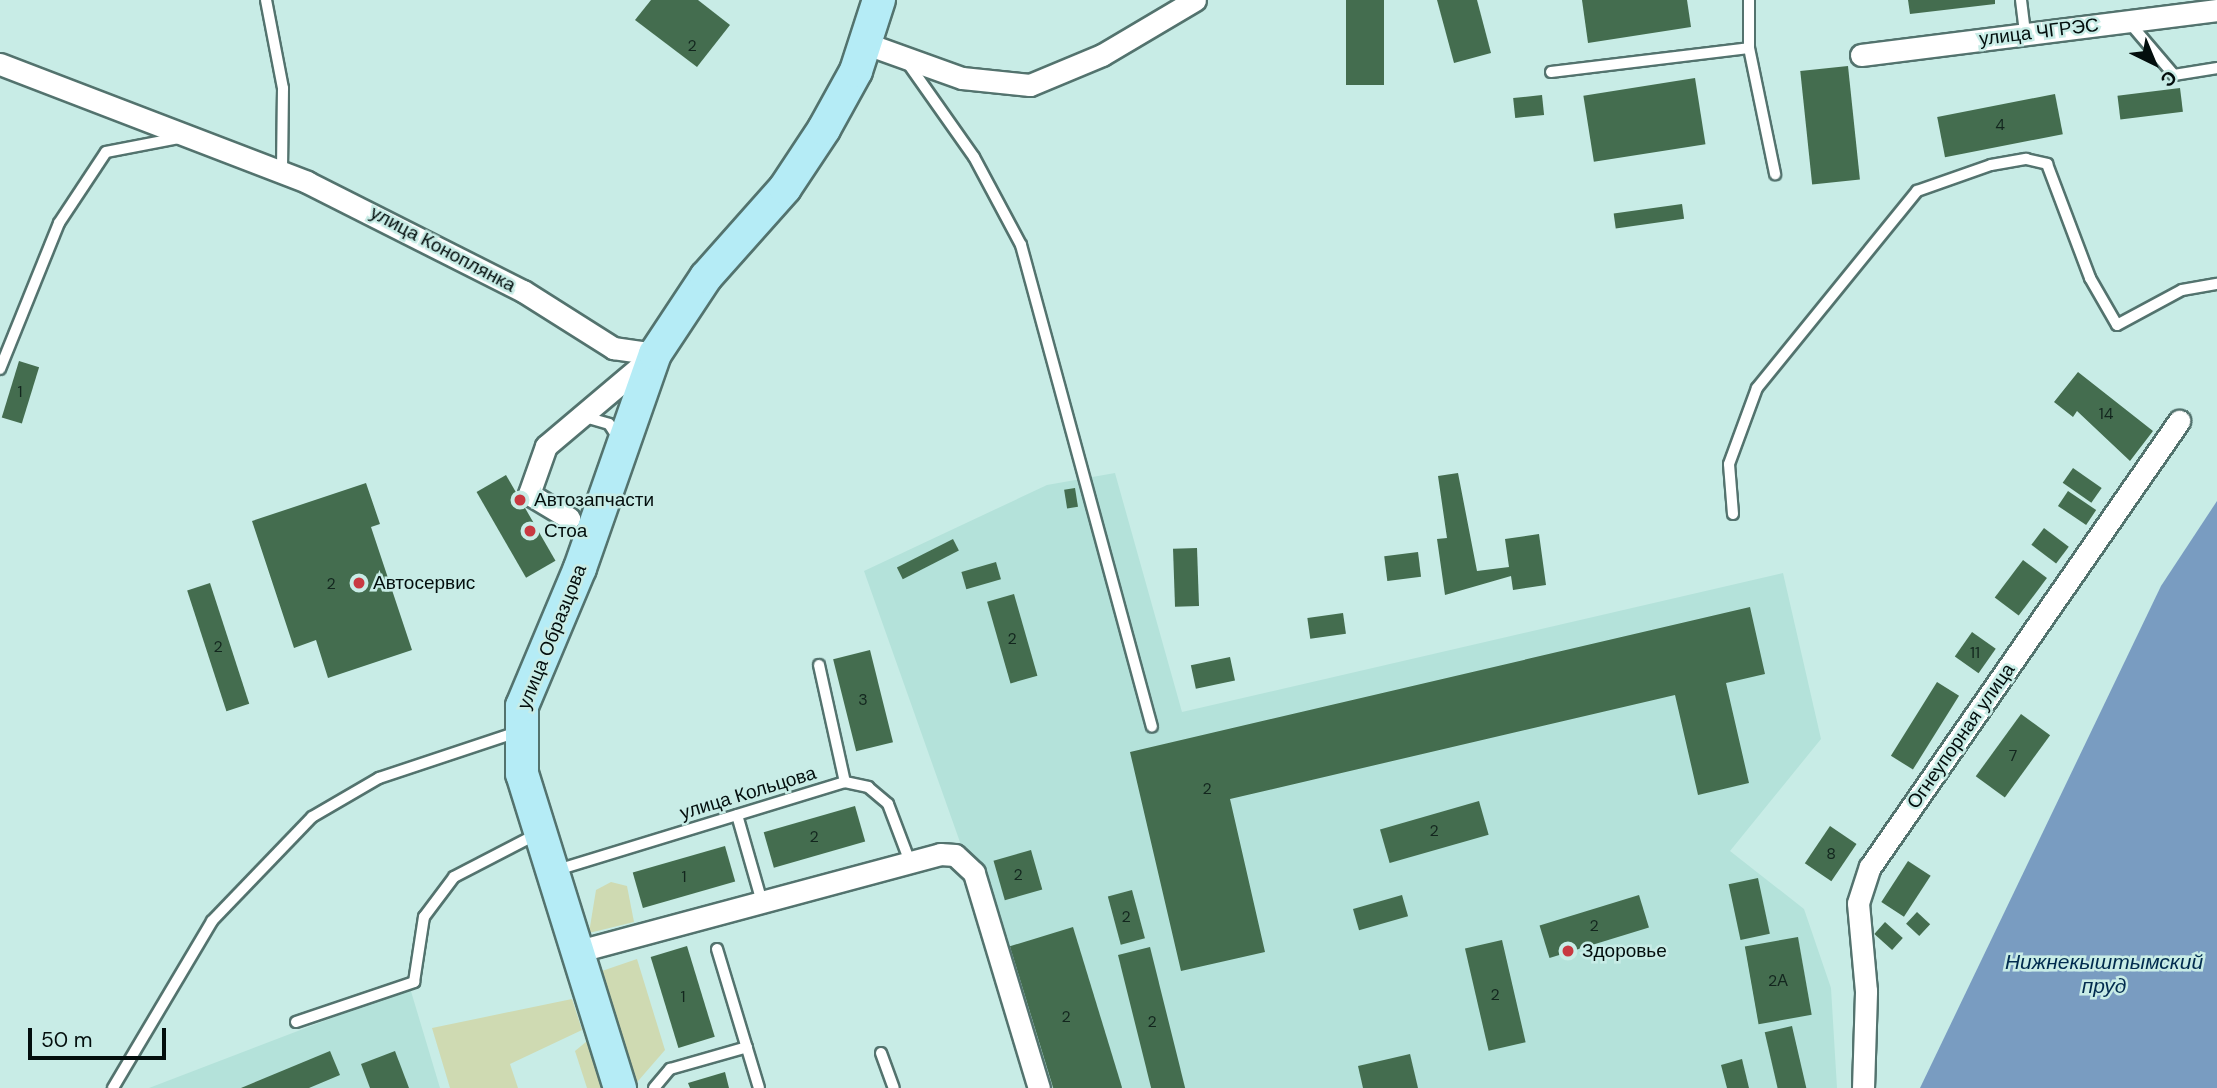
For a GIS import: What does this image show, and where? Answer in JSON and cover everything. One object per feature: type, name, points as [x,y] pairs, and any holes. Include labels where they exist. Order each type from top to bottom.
[{"type":"main road","name":"улица Образцова","points":[[620,1088],[555,871],[522,774],[517,732],[522,706],[621,459],[655,354],[706,277],[785,188],[846,92],[867,44],[879,0]]},
{"type":"street","points":[[867,44],[962,78],[1030,85],[1102,55],[1195,0]]},
{"type":"street","name":"улица ЧГРЭС","points":[[1861,55],[2217,10]]},
{"type":"street","name":"улица Коноплянка","points":[[0,64],[196,136],[387,218],[613,348],[655,354]]},
{"type":"street","points":[[569,518],[529,495],[547,446],[578,416],[655,354]]},
{"type":"street","name":"Огнеупорная улица","points":[[1863,1088],[1866,991],[1858,904],[1870,867],[2179,421]]},
{"type":"street","points":[[579,951],[910,862],[955,855],[974,873],[1039,1088]]},
{"type":"lane","points":[[266,0],[283,88],[282,174]]},
{"type":"lane","points":[[1749,0],[1749,48],[1775,174]]},
{"type":"lane","points":[[2021,0],[2025,34]]},
{"type":"lane","points":[[2128,21],[2174,75],[2217,68]]},
{"type":"lane","points":[[1551,72],[1749,48]]},
{"type":"lane","points":[[903,57],[974,157],[1021,245],[1152,726]]},
{"type":"lane","points":[[0,369],[59,223],[106,152],[196,136]]},
{"type":"lane","points":[[1733,514],[1728,464],[1757,388],[1917,191],[1991,165],[2026,159],[2047,164],[2090,278],[2117,325],[2182,290],[2217,284]]},
{"type":"lane","points":[[578,416],[609,424],[617,432],[621,459]]},
{"type":"lane","points":[[819,665],[845,782]]},
{"type":"lane","points":[[113,1088],[212,921],[312,817],[379,778],[517,732]]},
{"type":"lane","name":"улица Кольцова","points":[[555,871],[845,782],[868,787],[888,804],[910,862]]},
{"type":"lane","points":[[737,815],[762,902]]},
{"type":"lane","points":[[296,1022],[414,982],[424,917],[454,877],[542,832]]},
{"type":"lane","points":[[717,949],[759,1088]]},
{"type":"lane","points":[[654,1088],[670,1069],[747,1047]]},
{"type":"lane","points":[[881,1053],[894,1088]]},
{"type":"shaded area","points":[[1115,473],[1182,712],[1783,573],[1821,739],[1730,851],[1804,909],[1831,988],[1837,1088],[1047,1088],[864,571],[1047,485]]},
{"type":"shaded area","points":[[611,882],[627,886],[634,922],[589,933],[596,890]]},
{"type":"shaded area","points":[[637,959],[665,1050],[632,1088],[599,972]]},
{"type":"shaded area","points":[[410,988],[440,1088],[149,1088]]},
{"type":"shaded area","points":[[572,999],[582,1030],[510,1064],[518,1088],[450,1088],[432,1028]]},
{"type":"shaded area","points":[[592,1037],[608,1088],[587,1088],[575,1051]]},
{"type":"water","name":"Нижнекыштымский пруд","points":[[2217,501],[2217,1088],[1920,1088],[2161,586]]},
{"type":"building","points":[[651,0],[698,0],[730,25],[697,67],[635,20]]},
{"type":"building","points":[[1346,0],[1384,0],[1384,85],[1346,85]]},
{"type":"building","points":[[1437,0],[1477,0],[1491,53],[1454,63]]},
{"type":"building","points":[[1582,0],[1687,0],[1691,27],[1588,43]]},
{"type":"building","points":[[1908,0],[1995,0],[1995,4],[1910,14]]},
{"type":"building","points":[[1848,66],[1860,179],[1812,184],[1800,71]]},
{"type":"building","points":[[1695,78],[1705,144],[1594,162],[1583,96]]},
{"type":"building","points":[[2180,88],[2183,112],[2120,119],[2117,96]]},
{"type":"building","points":[[2055,94],[2063,134],[1945,157],[1937,117]]},
{"type":"building","points":[[1542,95],[1544,115],[1515,118],[1513,98]]},
{"type":"building","points":[[1682,204],[1684,219],[1616,228],[1614,214]]},
{"type":"building","points":[[19,361],[39,367],[22,424],[2,417]]},
{"type":"building","points":[[2078,372],[2153,431],[2130,461],[2077,411],[2073,417],[2054,402]]},
{"type":"building","points":[[2073,468],[2102,488],[2091,503],[2063,483]]},
{"type":"building","points":[[1458,473],[1477,571],[1509,567],[1505,539],[1539,534],[1546,585],[1513,590],[1511,576],[1445,595],[1437,539],[1447,538],[1438,476]]},
{"type":"building","points":[[506,475],[556,561],[526,578],[477,492]]},
{"type":"building","points":[[366,483],[380,524],[371,527],[412,650],[328,678],[316,640],[294,648],[252,521]]},
{"type":"building","points":[[1075,488],[1078,507],[1067,508],[1064,490]]},
{"type":"building","points":[[2068,491],[2096,510],[2086,525],[2058,506]]},
{"type":"building","points":[[2044,528],[2069,547],[2056,563],[2031,545]]},
{"type":"building","points":[[953,539],[959,551],[903,579],[897,568]]},
{"type":"building","points":[[1197,548],[1199,606],[1175,607],[1173,549]]},
{"type":"building","points":[[1418,552],[1421,577],[1387,581],[1384,556]]},
{"type":"building","points":[[2023,560],[2047,578],[2019,616],[1995,598]]},
{"type":"building","points":[[996,562],[1001,579],[966,589],[961,572]]},
{"type":"building","points":[[210,583],[249,704],[226,711],[187,590]]},
{"type":"building","points":[[1014,594],[1037,676],[1011,683],[987,602]]},
{"type":"building","points":[[1750,607],[1765,674],[1726,683],[1749,783],[1698,795],[1675,695],[1230,799],[1265,952],[1181,971],[1130,752]]},
{"type":"building","points":[[1343,613],[1346,634],[1310,639],[1307,618]]},
{"type":"building","points":[[1972,632],[1996,649],[1979,673],[1955,657]]},
{"type":"building","points":[[870,650],[893,742],[856,751],[833,659]]},
{"type":"building","points":[[1230,657],[1235,680],[1196,689],[1191,665]]},
{"type":"building","points":[[1937,682],[1959,696],[1913,770],[1891,756]]},
{"type":"building","points":[[2021,714],[2050,735],[2005,797],[1976,776]]},
{"type":"building","points":[[1479,801],[1489,835],[1390,863],[1380,829]]},
{"type":"building","points":[[855,806],[865,842],[774,868],[764,832]]},
{"type":"building","points":[[1830,826],[1857,844],[1831,881],[1805,863]]},
{"type":"building","points":[[725,846],[735,882],[643,908],[633,872]]},
{"type":"building","points":[[1031,850],[1042,889],[1005,900],[994,861]]},
{"type":"building","points":[[1908,861],[1931,876],[1904,917],[1881,902]]},
{"type":"building","points":[[1758,878],[1770,934],[1741,940],[1729,884]]},
{"type":"building","points":[[1132,890],[1145,938],[1121,945],[1108,896]]},
{"type":"building","points":[[1402,895],[1408,916],[1359,930],[1353,909]]},
{"type":"building","points":[[1639,895],[1649,928],[1549,958],[1540,925]]},
{"type":"building","points":[[1917,912],[1930,924],[1919,936],[1906,924]]},
{"type":"building","points":[[1885,922],[1903,938],[1892,950],[1874,934]]},
{"type":"building","points":[[1073,927],[1122,1088],[1053,1088],[1010,946]]},
{"type":"building","points":[[1798,937],[1812,1015],[1759,1024],[1745,946]]},
{"type":"building","points":[[1502,940],[1526,1042],[1489,1051],[1465,949]]},
{"type":"building","points":[[687,946],[715,1037],[678,1048],[651,957]]},
{"type":"building","points":[[1150,947],[1185,1088],[1151,1088],[1118,955]]},
{"type":"building","points":[[1792,1026],[1806,1088],[1778,1088],[1765,1032]]},
{"type":"building","points":[[330,1051],[340,1075],[309,1088],[241,1088]]},
{"type":"building","points":[[395,1051],[409,1088],[370,1088],[361,1064]]},
{"type":"building","points":[[1410,1054],[1418,1088],[1363,1088],[1358,1066]]},
{"type":"building","points":[[1742,1059],[1749,1088],[1727,1088],[1721,1065]]},
{"type":"building","points":[[725,1072],[729,1088],[690,1088],[688,1083]]},
{"type":"place","name":"Автозапчасти","points":[[520,500]]},
{"type":"place","name":"Стоа","points":[[530,531]]},
{"type":"place","name":"Автосервис","points":[[359,583]]},
{"type":"place","name":"Здоровье","points":[[1568,951]]}]
